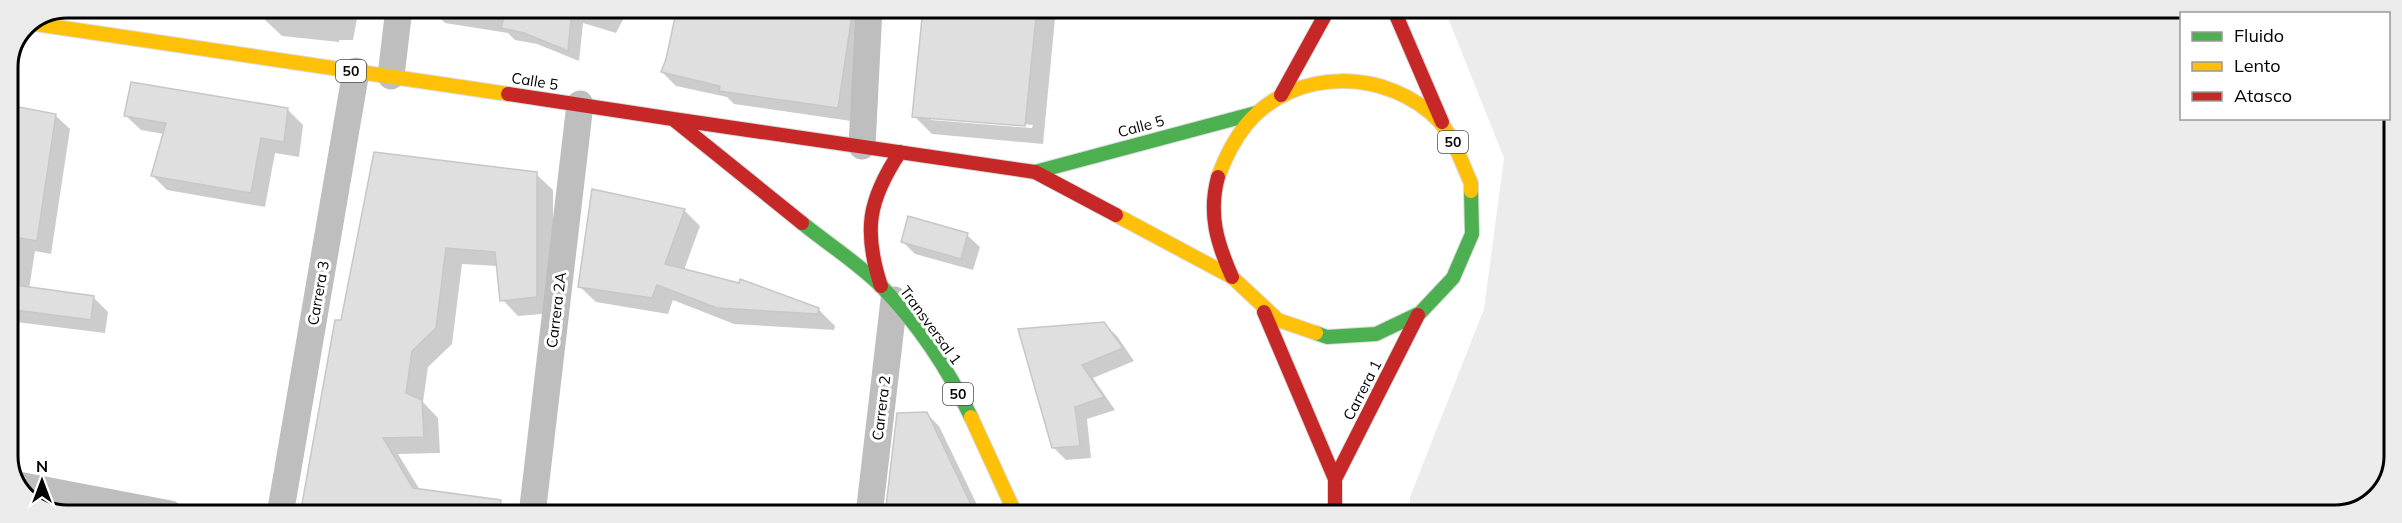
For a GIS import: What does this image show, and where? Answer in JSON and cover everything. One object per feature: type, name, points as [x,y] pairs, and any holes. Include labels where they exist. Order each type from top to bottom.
[{"type":"main road","points":[[1281,95],[1323,18]]},
{"type":"main road","points":[[1397,18],[1445,129]]},
{"type":"main road","name":"Calle 5","points":[[42,25],[1035,172],[1232,278]]},
{"type":"main road","name":"50","points":[[1339,80],[1369,82],[1398,92],[1415,102],[1445,129],[1461,154],[1468,173],[1474,213],[1469,242],[1458,271],[1441,296],[1418,315],[1394,328],[1368,337],[1341,339],[1313,335],[1287,327],[1264,312],[1246,296],[1232,278],[1220,250],[1213,221],[1214,191],[1222,162],[1236,135],[1256,113],[1281,95],[1309,84],[1339,80]]},
{"type":"main road","name":"Calle 5","points":[[1035,172],[1256,113]]},
{"type":"main road","name":"Transversal 1","points":[[673,118],[887,293]]},
{"type":"main road","name":"Transversal 1","points":[[900,152],[883,175],[873,202],[869,230],[871,259],[887,293],[938,361],[975,424],[1011,505]]},
{"type":"main road","name":"Carrera 1","points":[[1264,312],[1335,479],[1335,505]]},
{"type":"main road","name":"Carrera 1","points":[[1335,479],[1418,315]]},
{"type":"street","points":[[391,76],[398,18]]},
{"type":"street","points":[[862,146],[868,18]]},
{"type":"street","name":"Carrera 3","points":[[282,505],[356,71]]},
{"type":"street","name":"Carrera 2A","points":[[533,505],[580,104]]},
{"type":"street","name":"Carrera 2","points":[[870,505],[887,293]]},
{"type":"street","points":[[29,487],[123,505]]},
{"type":"shaded area","points":[[1448,18],[2180,18],[2180,120],[2384,120],[2384,456],[2380,475],[2365,495],[2345,504],[2335,505],[1410,505],[1410,497],[1484,309],[1504,158]]},
{"type":"building","points":[[504,18],[571,18],[568,51],[524,33],[501,28]]},
{"type":"building","points":[[675,18],[852,18],[838,108],[719,91],[720,86],[661,72]]},
{"type":"building","points":[[922,18],[1036,18],[1025,126],[912,117]]},
{"type":"building","points":[[131,82],[288,108],[284,142],[261,138],[251,193],[151,176],[166,123],[124,116]]},
{"type":"building","points":[[18,107],[56,114],[37,241],[18,238]]},
{"type":"building","points":[[374,152],[537,172],[537,297],[500,301],[495,252],[446,248],[436,328],[412,351],[406,393],[422,400],[424,437],[383,438],[413,488],[501,500],[501,505],[302,505],[335,320],[341,320]]},
{"type":"building","points":[[592,189],[685,209],[665,264],[739,283],[740,279],[819,308],[818,314],[717,308],[657,285],[652,298],[578,287]]},
{"type":"building","points":[[908,216],[968,233],[961,259],[901,242]]},
{"type":"building","points":[[18,285],[94,296],[91,320],[18,310]]},
{"type":"building","points":[[1104,322],[1123,348],[1082,365],[1104,397],[1075,407],[1080,446],[1052,448],[1018,329]]},
{"type":"building","points":[[927,412],[971,505],[886,505],[897,413]]},
{"type":"traffic: fast","points":[[1035,172],[1256,113]]},
{"type":"traffic: fast","points":[[1316,333],[1327,337],[1376,334],[1420,313],[1453,278],[1472,234],[1471,191]]},
{"type":"traffic: fast","points":[[802,223],[863,270],[895,301],[932,349],[971,417]]},
{"type":"traffic: slow","points":[[42,25],[508,94]]},
{"type":"traffic: slow","points":[[1218,177],[1237,137],[1266,106],[1289,92],[1315,84],[1342,81],[1369,84],[1395,91],[1419,104],[1440,122],[1449,136],[1471,183],[1471,191]]},
{"type":"traffic: slow","points":[[1116,215],[1232,277],[1278,320],[1316,333]]},
{"type":"traffic: slow","points":[[971,417],[1011,505]]},
{"type":"traffic: jam","points":[[1281,95],[1323,18]]},
{"type":"traffic: jam","points":[[1397,18],[1442,122]]},
{"type":"traffic: jam","points":[[508,94],[673,119],[802,223]]},
{"type":"traffic: jam","points":[[673,119],[1035,172],[1116,215]]},
{"type":"traffic: jam","points":[[881,286],[872,249],[872,216],[881,185],[900,152]]},
{"type":"traffic: jam","points":[[1218,177],[1214,216],[1218,240],[1232,277]]},
{"type":"traffic: jam","points":[[1264,312],[1335,479],[1335,505]]},
{"type":"traffic: jam","points":[[1335,479],[1418,315]]}]
